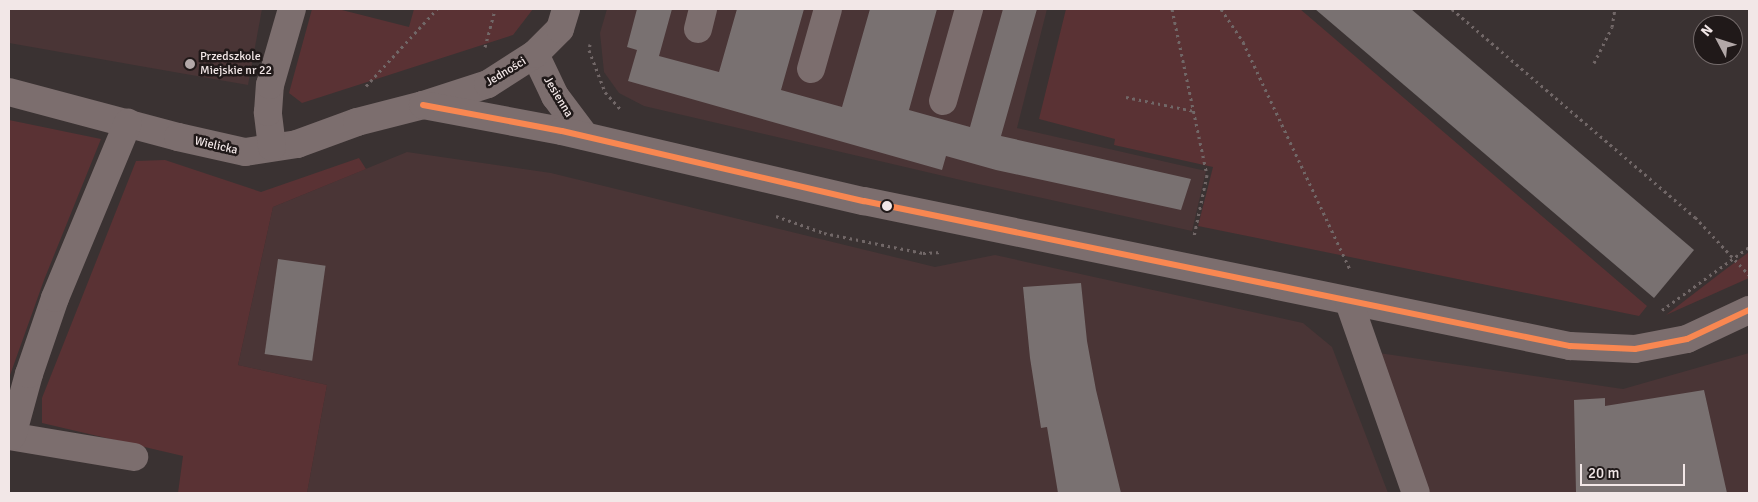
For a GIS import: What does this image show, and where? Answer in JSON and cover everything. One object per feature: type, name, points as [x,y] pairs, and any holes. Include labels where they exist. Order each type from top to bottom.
[{"type":"street","points":[[272,147],[268,112],[270,85],[292,9]]},
{"type":"street","name":"Jedności","points":[[423,105],[488,84],[535,54],[560,30],[566,9]]},
{"type":"street","points":[[811,69],[828,9]]},
{"type":"street","points":[[943,101],[969,9]]},
{"type":"street","name":"Jesienna","points":[[535,54],[556,96],[585,136]]},
{"type":"street","name":"Wielicka","points":[[9,92],[245,152],[297,144],[357,122],[423,105]]},
{"type":"street","name":"Jesienna","points":[[423,105],[585,136],[864,201],[1570,346],[1635,350],[1687,339],[1749,310]]},
{"type":"street","points":[[128,123],[55,298],[28,374],[10,436],[134,457]]},
{"type":"street","points":[[1349,302],[1416,493]]},
{"type":"path","points":[[362,91],[437,9]]},
{"type":"path","points":[[484,49],[495,9]]},
{"type":"path","points":[[1172,9],[1206,174],[1192,244]]},
{"type":"path","points":[[1220,9],[1243,42],[1350,270]]},
{"type":"path","points":[[1452,9],[1695,217],[1735,257],[1749,275]]},
{"type":"path","points":[[1594,63],[1612,27],[1615,9]]},
{"type":"path","points":[[590,42],[589,50],[604,92],[628,116]]},
{"type":"path","points":[[1126,97],[1194,111]]},
{"type":"path","points":[[1656,315],[1749,246]]},
{"type":"shaded area","name":"Przedszkole Miejskie nr 22","points":[[9,9],[262,9],[248,85],[9,43]]},
{"type":"shaded area","points":[[312,9],[338,9],[409,27],[414,9],[533,9],[513,35],[302,103],[289,93]]},
{"type":"shaded area","points":[[607,9],[1047,9],[1017,128],[1206,171],[1192,231],[965,181],[644,106],[619,93],[604,72],[600,33]]},
{"type":"shaded area","points":[[1066,9],[1300,9],[1647,306],[1639,316],[1198,226],[1213,167],[1114,145],[1115,139],[1039,119]]},
{"type":"shaded area","points":[[9,120],[101,139],[44,280],[9,378]]},
{"type":"shaded area","points":[[407,152],[551,173],[935,267],[995,255],[1303,323],[1332,347],[1388,493],[307,493],[327,385],[238,365],[273,207]]},
{"type":"shaded area","points":[[359,158],[366,169],[273,207],[238,365],[327,385],[307,493],[178,493],[183,456],[42,423],[42,398],[136,161],[165,160],[261,192]]},
{"type":"shaded area","points":[[1749,252],[1749,278],[1666,315],[1722,272]]},
{"type":"shaded area","points":[[1379,353],[1623,389],[1749,353],[1749,493],[1427,493]]},
{"type":"building","points":[[637,9],[672,9],[659,56],[719,72],[737,9],[804,9],[781,90],[842,107],[870,9],[937,9],[909,110],[970,127],[1003,9],[1037,9],[1001,136],[1191,179],[1181,210],[996,170],[946,156],[942,170],[628,81],[637,50],[627,47]]},
{"type":"building","points":[[1315,9],[1411,9],[1694,250],[1654,298]]},
{"type":"building","points":[[278,259],[326,266],[312,361],[265,354]]},
{"type":"building","points":[[1081,283],[1087,341],[1096,390],[1121,493],[1058,493],[1047,427],[1041,428],[1030,358],[1023,287]]},
{"type":"building","points":[[1704,390],[1727,493],[1576,493],[1574,400],[1605,398],[1605,406]]},
{"type":"transit line","points":[[423,105],[562,131],[864,201],[1570,346],[1635,349],[1687,339],[1749,310]]},
{"type":"place","name":"Przedszkole Miejskie nr 22","points":[[190,64]]}]
